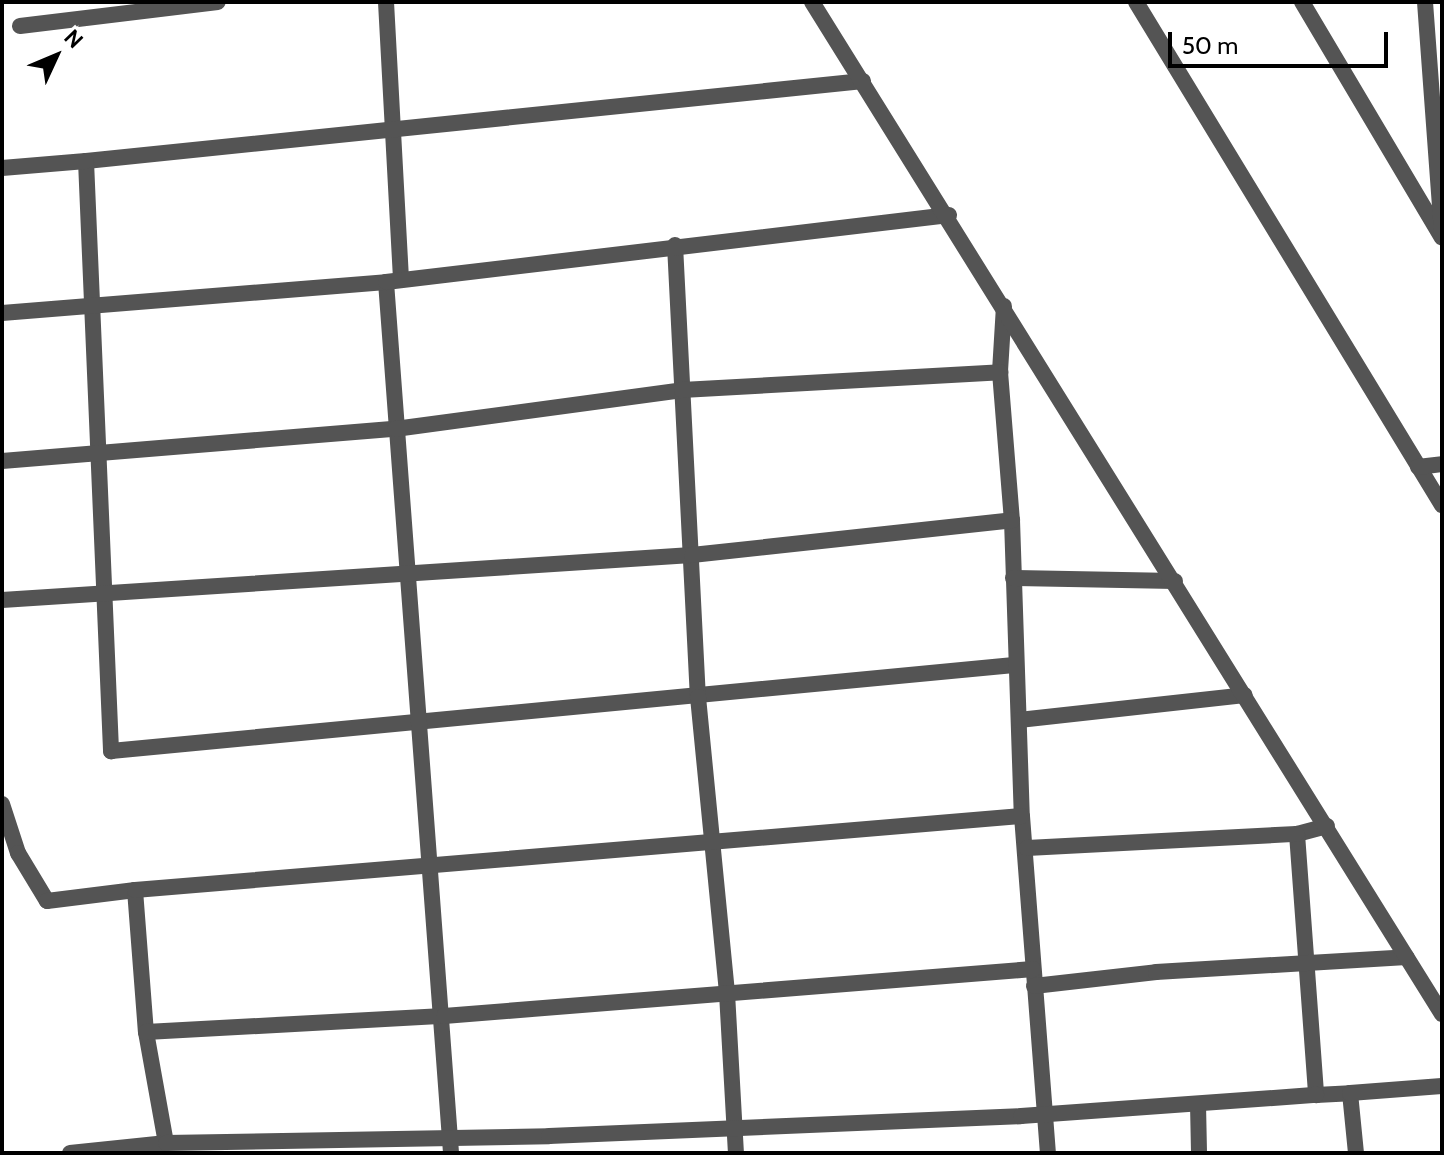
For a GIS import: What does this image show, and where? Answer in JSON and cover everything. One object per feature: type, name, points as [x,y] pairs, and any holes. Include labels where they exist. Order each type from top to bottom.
[{"type":"street","points":[[20,26],[218,2]]},
{"type":"street","points":[[386,2],[394,129],[395,429],[411,571],[430,865],[444,1016],[450,1146]]},
{"type":"street","points":[[812,2],[949,215],[1442,1014]]},
{"type":"street","points":[[1136,2],[1442,505]]},
{"type":"street","points":[[1302,2],[1442,236]]},
{"type":"street","points":[[1425,2],[1442,236]]},
{"type":"street","points":[[2,168],[863,81]]},
{"type":"street","points":[[86,161],[91,308],[102,456],[111,751],[1014,665]]},
{"type":"street","points":[[2,313],[393,281],[675,245],[949,215]]},
{"type":"street","points":[[675,245],[698,697],[727,993],[736,1153]]},
{"type":"street","points":[[1004,306],[1000,372],[1012,520],[1014,665],[1033,978],[1048,1153]]},
{"type":"street","points":[[2,461],[102,456],[395,429],[682,390],[1000,372]]},
{"type":"street","points":[[1418,467],[1442,464]]},
{"type":"street","points":[[2,600],[692,555],[1012,520]]},
{"type":"street","points":[[1013,578],[1175,581]]},
{"type":"street","points":[[1019,720],[1245,695]]},
{"type":"street","points":[[2,804],[18,853],[47,901],[135,890],[1022,816]]},
{"type":"street","points":[[1027,848],[1297,834],[1327,826]]},
{"type":"street","points":[[1297,834],[1316,1095]]},
{"type":"street","points":[[135,890],[146,1032],[166,1143]]},
{"type":"street","points":[[146,1032],[444,1016],[727,993],[1407,957]]},
{"type":"street","points":[[70,1153],[166,1143],[450,1146],[734,1128],[1047,1114],[1442,1086]]},
{"type":"street","points":[[1350,1093],[1356,1153]]},
{"type":"street","points":[[1198,1104],[1199,1153]]}]
